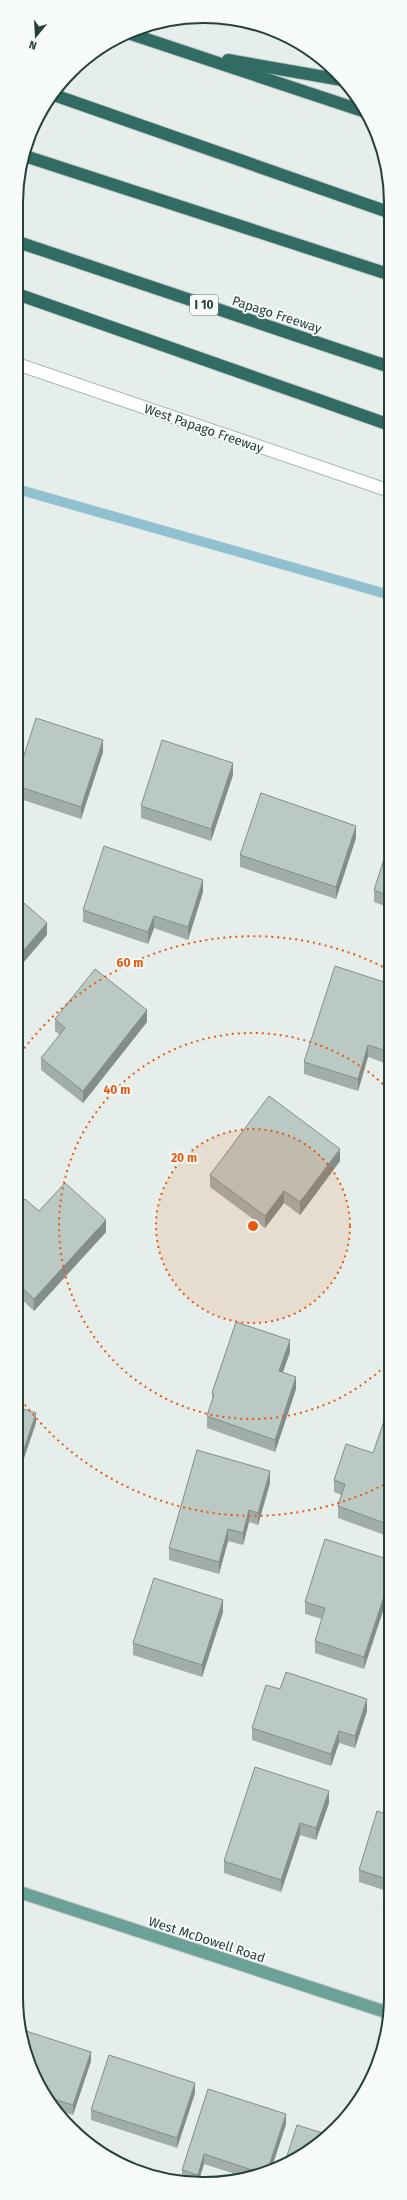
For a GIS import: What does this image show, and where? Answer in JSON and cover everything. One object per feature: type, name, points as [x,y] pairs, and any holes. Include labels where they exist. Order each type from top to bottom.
[{"type":"highway","points":[[137,36],[358,110]]},
{"type":"highway","points":[[186,52],[333,78]]},
{"type":"highway","points":[[58,96],[384,211]]},
{"type":"highway","points":[[29,157],[384,273]]},
{"type":"highway","name":"Papago Freeway","points":[[23,244],[384,365]]},
{"type":"highway","points":[[23,296],[384,423]]},
{"type":"main road","name":"West Papago Freeway","points":[[23,366],[384,490]]},
{"type":"main road","name":"West McDowell Road","points":[[23,1893],[383,2011]]},
{"type":"building","points":[[36,718],[103,740],[81,807],[23,788],[23,758]]},
{"type":"building","points":[[162,740],[233,763],[211,829],[141,806]]},
{"type":"building","points":[[261,793],[356,826],[336,887],[240,855]]},
{"type":"building","points":[[104,846],[203,880],[188,927],[154,916],[148,932],[83,910]]},
{"type":"building","points":[[384,859],[384,894],[374,890]]},
{"type":"building","points":[[23,902],[47,923],[23,951]]},
{"type":"building","points":[[335,966],[384,982],[384,1050],[368,1045],[358,1079],[304,1062]]},
{"type":"building","points":[[95,969],[147,1010],[83,1091],[41,1058],[65,1028],[55,1019]]},
{"type":"building","points":[[269,1096],[340,1149],[300,1202],[284,1191],[265,1216],[210,1175]]},
{"type":"building","points":[[65,1183],[106,1220],[34,1299],[23,1289],[23,1201],[25,1199],[39,1211]]},
{"type":"building","points":[[236,1322],[290,1340],[279,1371],[296,1377],[275,1440],[207,1416],[214,1394],[212,1393]]},
{"type":"building","points":[[23,1409],[36,1413],[23,1452]]},
{"type":"building","points":[[384,1421],[384,1523],[338,1506],[345,1484],[334,1480],[346,1444],[373,1453]]},
{"type":"building","points":[[197,1450],[270,1471],[258,1513],[249,1510],[243,1533],[228,1529],[219,1562],[169,1548]]},
{"type":"building","points":[[325,1539],[384,1558],[384,1596],[364,1657],[315,1641],[325,1608],[305,1602]]},
{"type":"building","points":[[154,1578],[223,1600],[202,1665],[133,1643]]},
{"type":"building","points":[[286,1672],[367,1699],[355,1736],[339,1731],[331,1754],[252,1728],[266,1685],[280,1689]]},
{"type":"building","points":[[255,1767],[329,1791],[316,1828],[300,1823],[281,1880],[224,1861]]},
{"type":"building","points":[[377,1811],[384,1813],[384,1878],[359,1870]]},
{"type":"building","points":[[26,2031],[91,2052],[73,2105],[55,2100],[53,2097],[37,2066]]},
{"type":"building","points":[[109,2055],[195,2083],[177,2138],[91,2110]]},
{"type":"building","points":[[208,2089],[286,2114],[270,2164],[252,2170],[204,2154],[198,2175],[182,2170]]},
{"type":"building","points":[[297,2125],[322,2133],[304,2147],[287,2156]]},
{"type":"waterway","points":[[23,491],[384,593]]}]
